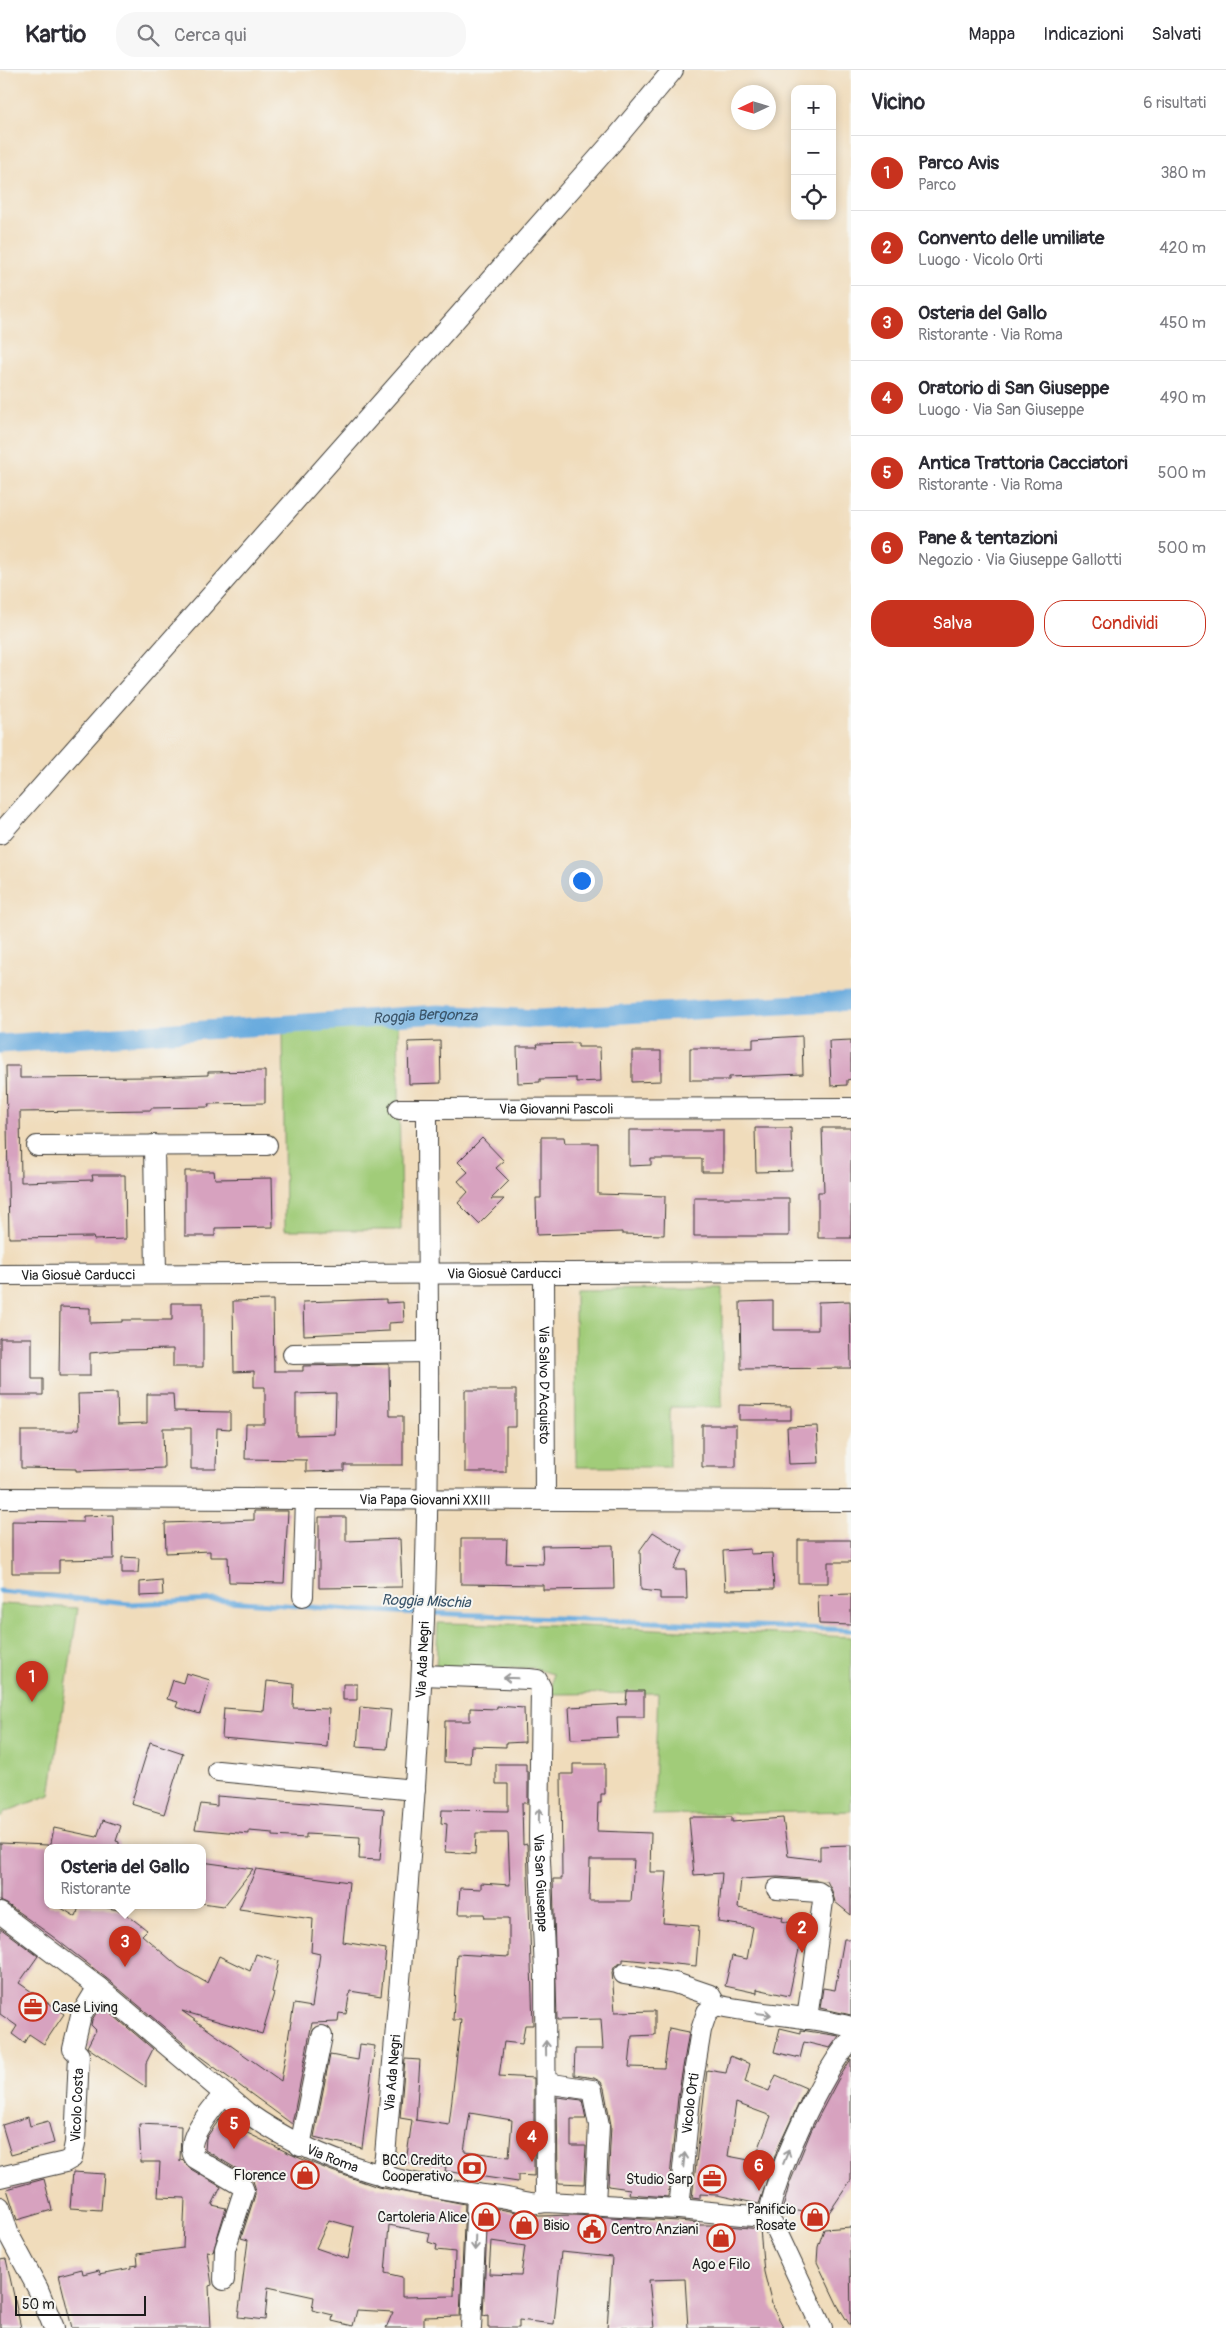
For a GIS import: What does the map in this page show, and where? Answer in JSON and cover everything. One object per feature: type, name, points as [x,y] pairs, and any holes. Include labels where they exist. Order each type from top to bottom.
[{"type":"street","points":[[0,834],[617,137],[667,74]]},
{"type":"street","name":"Via Giovanni Pascoli","points":[[400,1109],[851,1108]]},
{"type":"street","points":[[427,1109],[428,1274]]},
{"type":"street","points":[[38,1146],[267,1145]]},
{"type":"street","points":[[154,1146],[156,1274]]},
{"type":"street","name":"Via Giosuè Carducci","points":[[0,1275],[851,1272]]},
{"type":"street","name":"Via Salvo D'Acquisto","points":[[544,1273],[545,1499]]},
{"type":"street","name":"Via Ada Negri","points":[[381,2176],[386,2146],[415,1790],[422,1675],[428,1500],[428,1274]]},
{"type":"street","points":[[293,1354],[428,1352]]},
{"type":"street","name":"Via Papa Giovanni XXIII","points":[[0,1498],[851,1501]]},
{"type":"street","points":[[303,1596],[306,1499]]},
{"type":"street","name":"Via San Giuseppe","points":[[422,1675],[529,1679],[537,1680],[541,1688],[539,1838],[545,1972],[546,2202]]},
{"type":"street","points":[[218,1771],[415,1790]]},
{"type":"street","points":[[777,1889],[818,1892],[821,1894],[823,1901],[807,2019]]},
{"type":"street","name":"Via Roma","points":[[0,1914],[98,1987],[224,2094],[270,2129],[300,2146],[381,2176],[477,2194],[513,2198],[522,2203],[535,2204],[546,2202],[679,2209],[754,2215],[769,2220]]},
{"type":"street","points":[[624,1974],[684,1986],[710,1995],[716,2005],[744,2012],[807,2019],[851,2027]]},
{"type":"street","name":"Vicolo Costa","points":[[0,2177],[65,2162],[72,2158],[75,2143],[79,2055],[73,2049],[81,2015],[98,1987]]},
{"type":"street","name":"Vicolo Orti","points":[[679,2209],[690,2098],[701,2030],[707,2012],[716,2005]]},
{"type":"street","points":[[300,2146],[322,2036]]},
{"type":"street","points":[[822,2328],[775,2228],[769,2220],[769,2210],[786,2156],[836,2060],[851,2041]]},
{"type":"street","points":[[546,2083],[592,2090],[599,2125],[595,2204]]},
{"type":"street","points":[[224,2094],[198,2128],[192,2151],[195,2158],[242,2186],[244,2191],[225,2249],[224,2280]]},
{"type":"street","points":[[471,2328],[477,2194]]},
{"type":"street","points":[[0,2207],[9,2236],[38,2288],[54,2328]]},
{"type":"green space","points":[[398,1018],[401,1230],[285,1230],[283,1025]]},
{"type":"green space","points":[[722,1289],[722,1407],[670,1407],[670,1467],[576,1467],[575,1290]]},
{"type":"green space","points":[[0,1604],[78,1608],[50,1795],[5,1812],[0,1818]]},
{"type":"green space","points":[[438,1623],[554,1625],[851,1637],[851,1811],[653,1815],[658,1693],[552,1694],[553,1674],[533,1668],[436,1668]]},
{"type":"building","points":[[802,1036],[803,1074],[729,1077],[729,1080],[690,1080],[690,1048],[753,1048],[753,1039]]},
{"type":"building","points":[[851,1040],[851,1079],[847,1080],[847,1085],[831,1086],[829,1041]]},
{"type":"building","points":[[440,1041],[441,1083],[409,1084],[408,1042]]},
{"type":"building","points":[[578,1043],[578,1047],[600,1047],[601,1081],[576,1082],[576,1078],[540,1079],[540,1082],[518,1083],[517,1047],[538,1047],[537,1044]]},
{"type":"building","points":[[632,1051],[661,1051],[661,1081],[632,1082]]},
{"type":"building","points":[[6,1066],[20,1066],[20,1078],[151,1077],[208,1075],[208,1072],[265,1071],[265,1103],[208,1104],[209,1107],[151,1108],[151,1110],[20,1112],[21,1182],[93,1180],[92,1175],[125,1175],[126,1239],[94,1240],[93,1237],[9,1238]]},
{"type":"building","points":[[755,1128],[791,1128],[792,1171],[756,1172]]},
{"type":"building","points":[[822,1128],[851,1128],[851,1238],[818,1238],[818,1192],[824,1192]]},
{"type":"building","points":[[629,1130],[723,1130],[723,1172],[702,1172],[702,1159],[651,1159],[651,1165],[629,1166]]},
{"type":"building","points":[[541,1137],[564,1137],[565,1143],[598,1143],[598,1194],[665,1196],[664,1235],[622,1234],[622,1232],[537,1235],[536,1198],[541,1198]]},
{"type":"building","points":[[482,1138],[504,1161],[496,1168],[509,1181],[491,1199],[504,1199],[479,1224],[458,1203],[468,1192],[458,1181],[468,1172],[458,1162]]},
{"type":"building","points":[[185,1171],[214,1171],[215,1179],[272,1178],[273,1227],[215,1228],[215,1236],[185,1236]]},
{"type":"building","points":[[694,1198],[789,1198],[789,1236],[694,1236]]},
{"type":"building","points":[[386,1299],[386,1303],[403,1302],[404,1322],[389,1323],[389,1331],[304,1335],[303,1302]]},
{"type":"building","points":[[273,1300],[274,1371],[303,1371],[303,1366],[389,1364],[390,1416],[403,1416],[403,1465],[344,1465],[344,1471],[306,1472],[306,1460],[245,1459],[246,1424],[265,1424],[265,1387],[254,1387],[254,1371],[234,1372],[233,1301]],"holes":[[[336,1393],[335,1434],[296,1435],[296,1394]]]},
{"type":"building","points":[[773,1301],[773,1330],[818,1330],[818,1302],[850,1301],[851,1368],[741,1369],[740,1302]]},
{"type":"building","points":[[172,1303],[203,1303],[203,1367],[173,1367],[173,1349],[122,1350],[90,1353],[90,1376],[59,1376],[60,1307],[90,1308],[90,1323],[122,1322],[122,1320],[172,1320]]},
{"type":"building","points":[[0,1338],[32,1338],[32,1379],[43,1379],[43,1395],[0,1395]]},
{"type":"building","points":[[465,1390],[516,1390],[516,1427],[506,1427],[506,1472],[465,1472]]},
{"type":"building","points":[[117,1393],[118,1424],[147,1423],[147,1394],[173,1394],[174,1411],[230,1412],[230,1429],[217,1428],[216,1469],[191,1469],[191,1428],[163,1428],[164,1468],[76,1471],[76,1469],[21,1468],[21,1431],[74,1431],[74,1429],[79,1429],[78,1394]]},
{"type":"building","points":[[739,1405],[791,1406],[791,1420],[739,1420]]},
{"type":"building","points":[[702,1425],[736,1425],[736,1467],[702,1467]]},
{"type":"building","points":[[817,1426],[819,1463],[789,1464],[787,1427]]},
{"type":"building","points":[[254,1511],[288,1511],[284,1583],[229,1582],[228,1557],[210,1557],[210,1551],[166,1553],[165,1523],[254,1520]]},
{"type":"building","points":[[113,1515],[114,1559],[59,1560],[59,1573],[12,1573],[12,1521],[83,1522],[83,1516]]},
{"type":"building","points":[[319,1517],[346,1517],[346,1541],[400,1539],[402,1587],[319,1588]]},
{"type":"building","points":[[653,1532],[683,1551],[674,1570],[686,1570],[687,1599],[660,1599],[660,1592],[641,1590],[640,1550]]},
{"type":"building","points":[[461,1539],[507,1539],[506,1563],[543,1564],[542,1546],[613,1545],[614,1589],[543,1590],[543,1585],[461,1584]]},
{"type":"building","points":[[798,1540],[851,1540],[851,1562],[828,1562],[828,1583],[798,1583]]},
{"type":"building","points":[[750,1549],[750,1554],[772,1553],[774,1589],[725,1590],[723,1551]]},
{"type":"building","points":[[122,1557],[139,1558],[138,1573],[122,1573]]},
{"type":"building","points":[[162,1580],[163,1595],[140,1596],[140,1582]]},
{"type":"building","points":[[851,1594],[851,1625],[819,1624],[818,1595]]},
{"type":"building","points":[[186,1673],[210,1680],[200,1714],[176,1707],[178,1702],[167,1699],[173,1680],[183,1683]]},
{"type":"building","points":[[267,1681],[294,1684],[293,1708],[329,1709],[327,1747],[222,1738],[224,1708],[264,1711]]},
{"type":"building","points":[[343,1684],[357,1684],[357,1700],[343,1700]]},
{"type":"building","points":[[627,1691],[644,1691],[644,1717],[617,1717],[618,1737],[571,1739],[569,1707],[626,1704]]},
{"type":"building","points":[[497,1706],[524,1708],[525,1742],[506,1743],[506,1747],[471,1746],[470,1763],[444,1762],[445,1721],[470,1721],[470,1708],[497,1709]]},
{"type":"building","points":[[360,1707],[391,1710],[387,1749],[357,1747]]},
{"type":"building","points":[[150,1742],[183,1753],[164,1814],[131,1804]]},
{"type":"building","points":[[496,1764],[526,1764],[526,1772],[528,1772],[528,1803],[522,1803],[523,1845],[527,1844],[533,2025],[525,2025],[522,2044],[504,2042],[499,2076],[534,2078],[534,2176],[518,2175],[518,2182],[445,2171],[446,2167],[406,2162],[412,2120],[400,2118],[405,2059],[420,2060],[415,2120],[449,2125],[461,2020],[453,2020],[457,1954],[509,1957],[509,1918],[485,1918],[484,1914],[458,1914],[460,1888],[481,1889],[481,1883],[510,1885],[508,1833],[476,1833],[475,1854],[445,1852],[447,1824],[441,1823],[442,1810],[508,1811],[508,1784],[496,1784]],"holes":[[[470,2113],[512,2120],[509,2157],[464,2151]]]},
{"type":"building","points":[[573,1764],[605,1764],[605,1794],[601,1794],[601,1803],[598,1803],[597,1831],[651,1833],[650,1872],[667,1872],[663,1923],[699,1926],[696,1966],[623,1959],[623,1962],[615,1966],[612,1972],[615,2012],[655,2011],[655,2035],[632,2036],[629,2067],[664,2068],[669,2028],[689,2032],[678,2097],[668,2197],[629,2194],[630,2189],[608,2186],[611,2125],[604,2088],[601,2082],[594,2078],[574,2075],[575,2049],[603,2049],[601,2019],[557,2020],[553,1879],[562,1879],[561,1774],[573,1774]],"holes":[[[590,1860],[634,1860],[631,1901],[589,1901]]]},
{"type":"building","points":[[217,1796],[384,1809],[380,1860],[359,1859],[360,1837],[306,1834],[306,1838],[273,1836],[273,1833],[249,1831],[249,1834],[195,1829],[201,1804],[217,1806]]},
{"type":"building","points":[[689,1817],[732,1817],[732,1822],[783,1818],[788,1856],[820,1860],[820,1846],[851,1845],[851,1915],[835,1902],[827,1881],[778,1877],[741,1879],[738,1908],[783,1917],[782,1921],[804,1926],[789,1996],[757,1989],[757,1993],[725,1986],[732,1956],[747,1959],[753,1927],[718,1922],[722,1873],[694,1875]]},
{"type":"building","points":[[103,1820],[121,1826],[116,1841],[119,1844],[51,1844],[54,1828],[97,1837]]},
{"type":"building","points":[[0,1843],[44,1845],[44,1909],[63,1909],[76,1917],[78,1909],[113,1909],[122,1911],[147,1930],[142,1935],[179,1967],[207,1983],[219,1956],[250,1971],[256,1954],[279,1961],[272,1992],[274,1993],[262,2034],[182,2011],[281,2081],[294,2004],[312,2007],[320,1954],[311,1952],[313,1919],[239,1909],[256,1869],[349,1882],[343,1942],[386,1949],[381,1996],[350,1991],[346,2014],[339,2013],[338,2022],[312,2023],[292,2124],[195,2053],[106,1978],[52,1936],[0,1901]]},
{"type":"building","points":[[206,1863],[253,1869],[224,1906],[206,1904]]},
{"type":"building","points":[[0,1928],[38,1956],[19,1983],[64,2014],[44,2044],[29,2034],[24,2043],[12,2034],[17,2026],[0,2014]]},
{"type":"building","points":[[844,1939],[851,1939],[851,2015],[820,2008],[823,1988],[835,1990]]},
{"type":"building","points":[[101,2005],[153,2049],[146,2063],[146,2087],[87,2047],[96,2030],[91,2025],[92,2020]]},
{"type":"building","points":[[780,2028],[801,2033],[801,2030],[839,2036],[830,2048],[804,2042],[800,2058],[774,2052]]},
{"type":"building","points":[[360,2044],[375,2046],[362,2148],[314,2137],[330,2055],[358,2060]]},
{"type":"building","points":[[730,2056],[750,2064],[745,2082],[769,2091],[776,2075],[806,2088],[777,2150],[759,2204],[717,2195],[700,2194],[700,2199],[692,2198],[707,2070],[726,2073]],"holes":[[[736,2103],[771,2116],[754,2161],[728,2156]]]},
{"type":"building","points":[[851,2059],[851,2180],[826,2217],[783,2208],[789,2185],[811,2131]]},
{"type":"building","points":[[557,2097],[582,2100],[586,2119],[571,2119],[571,2146],[586,2146],[584,2184],[558,2183]]},
{"type":"building","points":[[224,2113],[237,2128],[297,2157],[332,2171],[378,2187],[465,2204],[460,2316],[424,2317],[424,2328],[386,2328],[393,2312],[357,2310],[353,2326],[332,2321],[333,2315],[312,2310],[314,2297],[268,2287],[265,2320],[238,2317],[248,2240],[241,2238],[255,2195],[254,2176],[242,2172],[205,2150],[206,2138]],"holes":[[[329,2220],[354,2227],[348,2259],[316,2248]],[[389,2225],[430,2233],[428,2242],[437,2245],[436,2250],[455,2252],[454,2296],[402,2297],[402,2277],[385,2273]]]},
{"type":"building","points":[[28,2117],[30,2126],[48,2121],[54,2143],[11,2155],[2,2125]]},
{"type":"building","points":[[139,2124],[181,2126],[180,2162],[182,2159],[189,2168],[221,2187],[212,2205],[226,2208],[213,2252],[207,2251],[212,2285],[209,2286],[211,2328],[72,2328],[59,2275],[82,2269],[83,2274],[99,2270],[100,2274],[131,2268],[131,2266],[138,2265],[137,2254],[183,2248],[185,2198],[158,2197],[160,2162],[141,2162]]},
{"type":"building","points":[[73,2172],[104,2174],[101,2210],[70,2208]]},
{"type":"building","points":[[44,2179],[52,2210],[17,2220],[7,2189]]},
{"type":"building","points":[[488,2207],[539,2216],[575,2215],[678,2221],[699,2223],[698,2225],[760,2229],[764,2272],[773,2308],[784,2328],[688,2328],[685,2279],[649,2280],[654,2328],[607,2328],[612,2257],[561,2252],[554,2324],[519,2320],[519,2328],[488,2328],[488,2315],[483,2316]],"holes":[[[491,2241],[525,2246],[521,2275],[489,2274]]]},
{"type":"building","points":[[851,2227],[851,2327],[838,2306],[817,2262],[818,2247],[824,2229]]},
{"type":"building","points":[[6,2259],[21,2328],[0,2328],[0,2260]]},
{"type":"waterway","name":"Roggia Bergonza","points":[[0,1044],[438,1014],[537,1019],[851,1001]]},
{"type":"waterway","name":"Roggia Mischia","points":[[0,1591],[130,1604],[215,1600],[421,1613]]},
{"type":"waterway","name":"Roggia Mischia","points":[[429,1613],[851,1630]]},
{"type":"place","name":"Parco Avis","points":[[32,1702]]},
{"type":"place","name":"Convento delle umiliate","points":[[802,1953]]},
{"type":"place","name":"Osteria del Gallo","points":[[125,1967]]},
{"type":"place","name":"Case Living","points":[[33,2007]]},
{"type":"place","name":"Antica Trattoria Cacciatori","points":[[234,2149]]},
{"type":"place","name":"Oratorio di San Giuseppe","points":[[532,2162]]},
{"type":"place","name":"BCC Credito Cooperativo","points":[[472,2168]]},
{"type":"place","name":"Florence","points":[[305,2175]]},
{"type":"place","name":"Studio Sarp","points":[[712,2179]]},
{"type":"place","name":"Pane & tentazioni","points":[[759,2191]]},
{"type":"place","name":"Cartoleria Alice","points":[[486,2217]]},
{"type":"place","name":"Panificio Rosate","points":[[815,2217]]},
{"type":"place","name":"Bisio","points":[[524,2225]]},
{"type":"place","name":"Centro Anziani","points":[[592,2229]]},
{"type":"place","name":"Ago e Filo","points":[[721,2238]]}]
